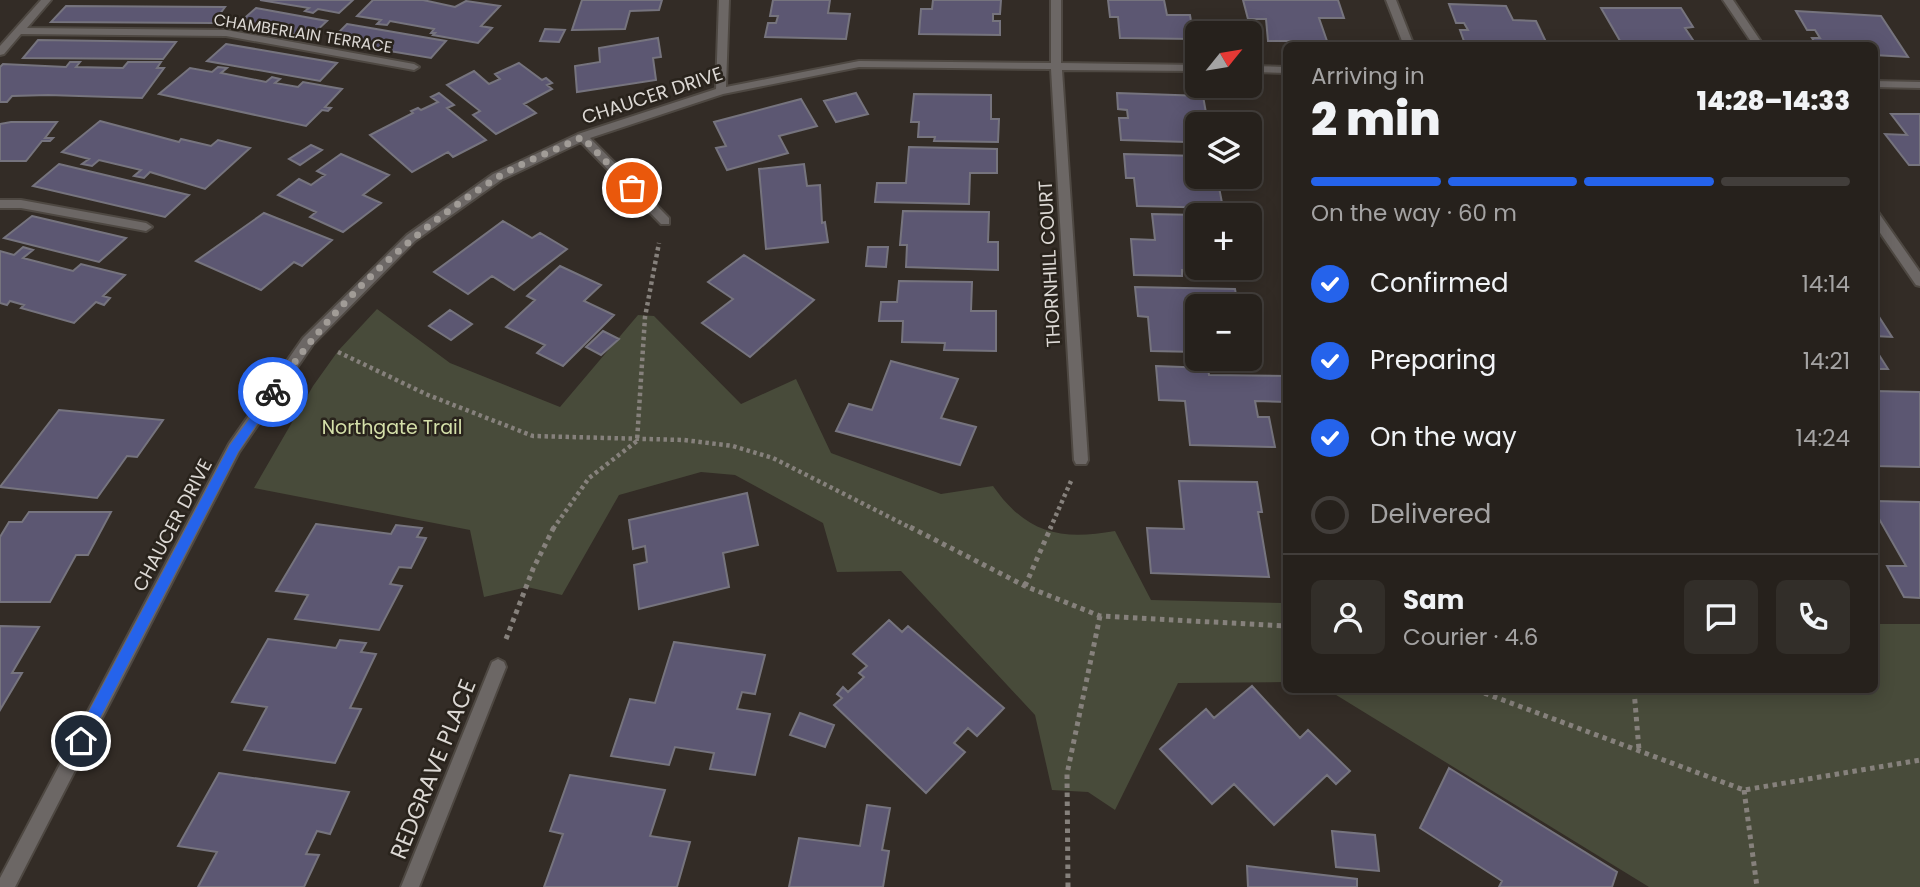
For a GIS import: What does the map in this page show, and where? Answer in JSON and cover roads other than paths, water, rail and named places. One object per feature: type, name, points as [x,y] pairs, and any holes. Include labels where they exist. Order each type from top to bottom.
[{"type":"street","points":[[0,52],[46,0]]},
{"type":"street","points":[[721,91],[724,0]]},
{"type":"street","name":"THORNHILL COURT","points":[[1056,0],[1056,65],[1080,460]]},
{"type":"street","points":[[1391,0],[1407,42]]},
{"type":"street","points":[[1728,0],[1756,42]]},
{"type":"street","name":"CHAMBERLAIN TERRACE","points":[[19,32],[226,33],[414,67]]},
{"type":"street","name":"CHAUCER DRIVE","points":[[5,887],[234,448],[308,341],[411,238],[498,177],[582,137],[721,91],[859,64],[1185,68]]},
{"type":"street","points":[[1262,69],[1283,70]]},
{"type":"street","points":[[1878,84],[1920,85]]},
{"type":"street","points":[[582,137],[665,221]]},
{"type":"street","points":[[0,204],[21,204],[146,226]]},
{"type":"street","points":[[1878,221],[1920,282]]},
{"type":"street","name":"REDGRAVE PLACE","points":[[410,887],[498,667]]},
{"type":"park label","name":"Northgate Trail","points":[[392,427]]}]
